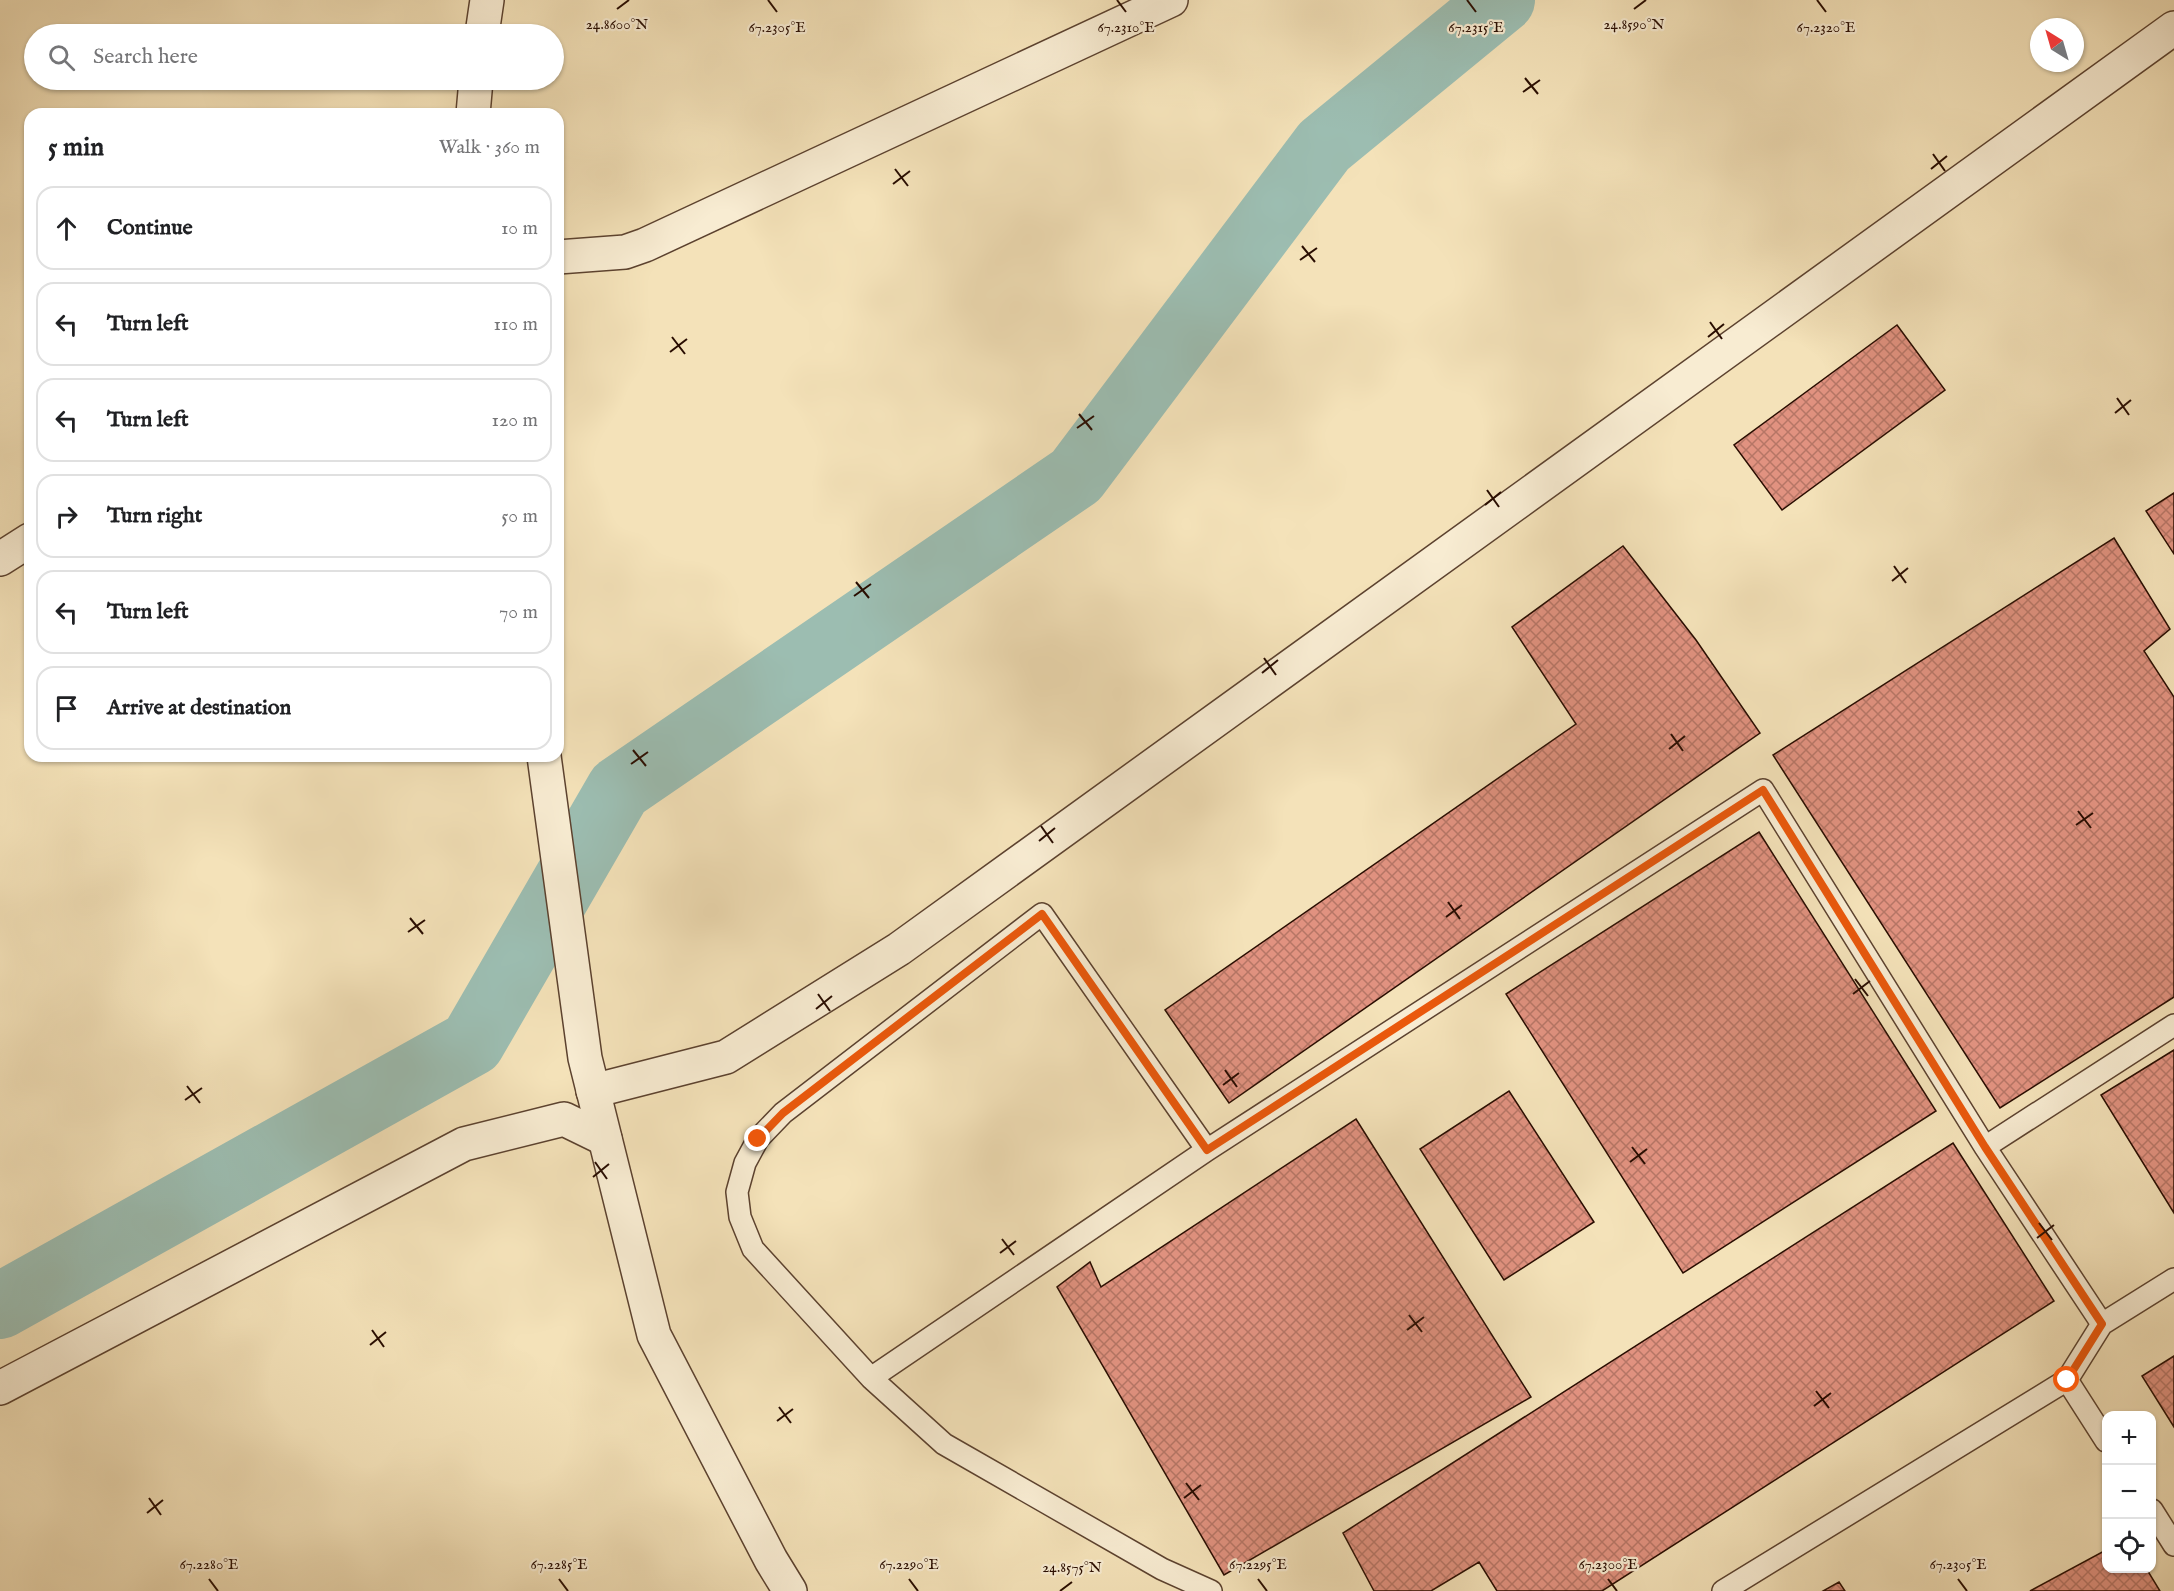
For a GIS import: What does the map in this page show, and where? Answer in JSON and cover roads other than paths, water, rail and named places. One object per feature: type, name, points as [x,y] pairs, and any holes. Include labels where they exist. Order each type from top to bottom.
[{"type":"street","points":[[483,24],[487,0]]},
{"type":"street","points":[[564,257],[625,252],[645,245],[1171,0]]},
{"type":"street","points":[[593,1091],[726,1057],[899,949],[2174,28]]},
{"type":"street","points":[[474,108],[475,90]]},
{"type":"street","points":[[0,559],[24,544]]},
{"type":"street","points":[[545,762],[585,1058],[654,1335],[771,1560],[790,1591]]},
{"type":"street","points":[[0,1388],[464,1144],[564,1119],[605,1139]]},
{"type":"lane","points":[[871,1378],[1207,1150],[1763,790],[1985,1147],[2102,1324]]},
{"type":"lane","points":[[1207,1150],[1042,914],[783,1113],[758,1139],[745,1163],[737,1192],[740,1217],[753,1249],[871,1378],[944,1444],[1162,1569],[1211,1591]]},
{"type":"lane","points":[[1985,1147],[2174,1025]]},
{"type":"lane","points":[[1723,1591],[2067,1380],[2102,1324],[2174,1280]]},
{"type":"lane","points":[[2067,1380],[2102,1435]]},
{"type":"lane","points":[[2156,1518],[2174,1545]]},
{"type":"waterway","points":[[0,1306],[472,1043],[619,789],[1076,476],[1324,146],[1502,0]]}]
